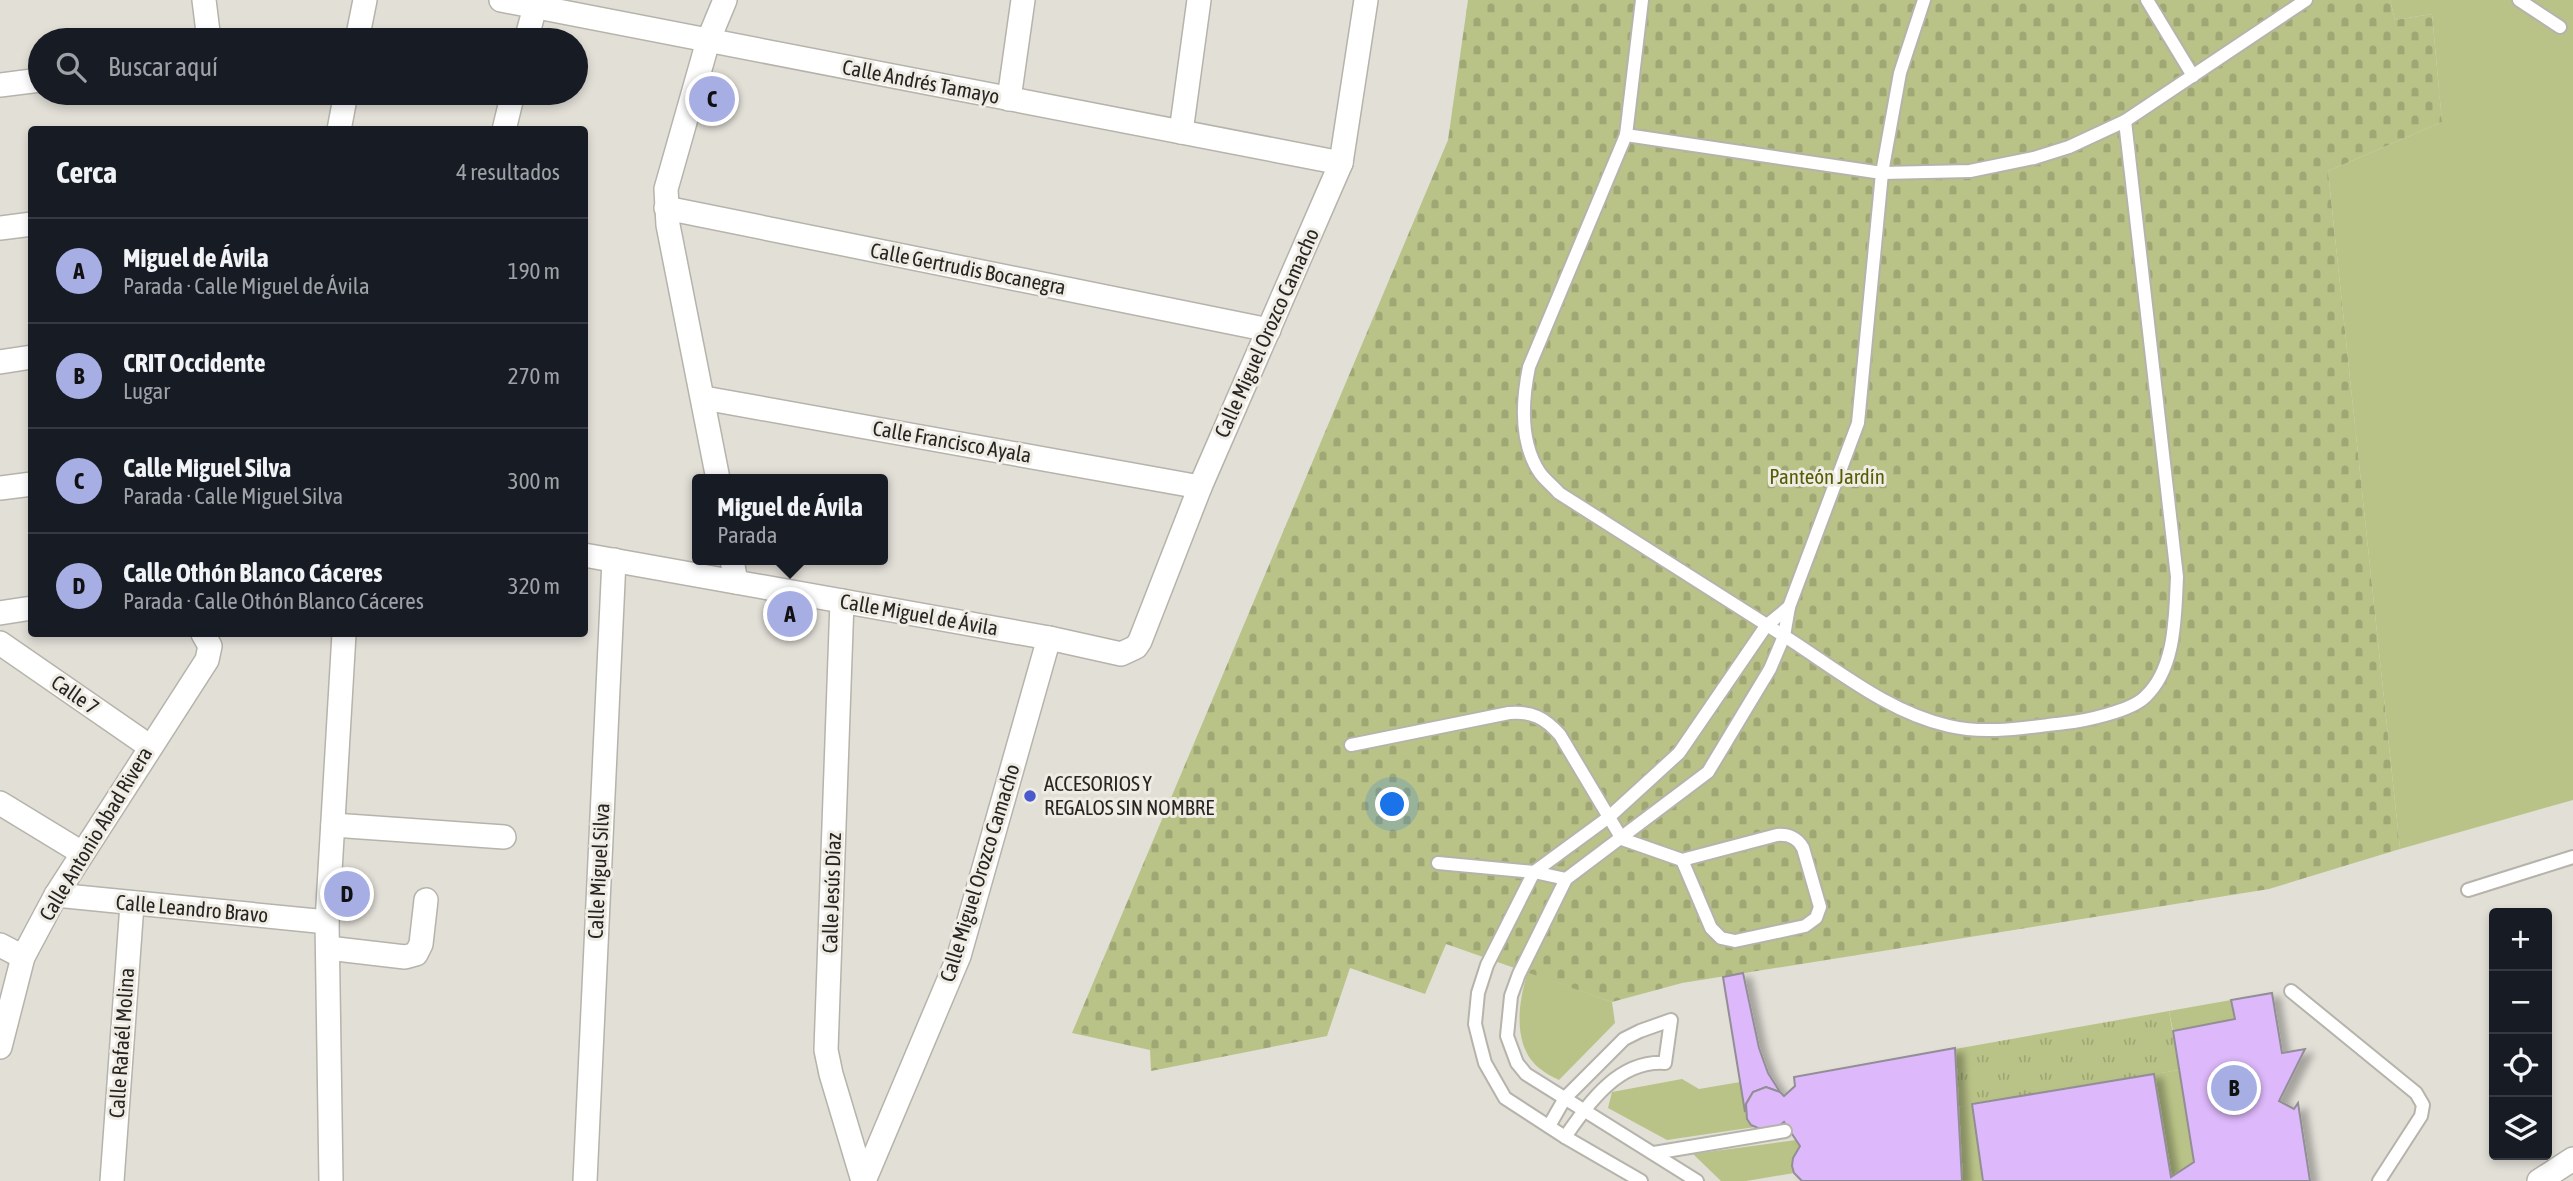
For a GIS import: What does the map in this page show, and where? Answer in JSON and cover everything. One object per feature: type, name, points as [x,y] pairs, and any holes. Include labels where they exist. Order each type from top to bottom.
[{"type":"street","points":[[204,0],[208,28]]},
{"type":"street","points":[[359,28],[365,0]]},
{"type":"street","name":"Calle Andrés Tamayo","points":[[501,0],[535,3],[708,41],[1341,163]]},
{"type":"street","points":[[717,474],[666,208],[666,190],[708,41],[725,0]]},
{"type":"street","points":[[1009,99],[1023,0]]},
{"type":"street","points":[[1181,132],[1199,0]]},
{"type":"street","name":"Calle Miguel Orozco Camacho","points":[[1128,652],[1140,641],[1200,487],[1341,163],[1366,0]]},
{"type":"street","points":[[529,28],[535,3]]},
{"type":"street","points":[[0,85],[28,82]]},
{"type":"street","points":[[340,126],[344,105]]},
{"type":"street","points":[[505,126],[510,105]]},
{"type":"street","name":"Calle Gertrudis Bocanegra","points":[[666,208],[1269,330]]},
{"type":"street","points":[[0,228],[28,224]]},
{"type":"street","points":[[0,362],[28,358]]},
{"type":"street","name":"Calle Francisco Ayala","points":[[704,398],[1200,487]]},
{"type":"street","points":[[0,488],[28,484]]},
{"type":"street","name":"Calle Miguel de Ávila","points":[[588,556],[734,571],[842,601],[1049,638],[1114,653],[1128,652]]},
{"type":"street","name":"Calle Miguel Silva","points":[[585,1181],[614,560]]},
{"type":"street","name":"Calle Jesús Díaz","points":[[842,601],[826,1050],[864,1181]]},
{"type":"street","points":[[0,613],[28,609]]},
{"type":"street","name":"Calle Antonio Abad Rivera","points":[[0,1047],[23,957],[82,853],[207,660],[210,646],[205,637]]},
{"type":"street","points":[[331,1181],[327,922],[344,637]]},
{"type":"street","name":"Calle Miguel Orozco Camacho","points":[[864,1181],[959,957],[1049,638]]},
{"type":"street","name":"Calle 7","points":[[0,643],[149,747]]},
{"type":"street","points":[[0,803],[82,853]]},
{"type":"street","points":[[333,825],[504,837]]},
{"type":"street","name":"Calle Leandro Bravo","points":[[56,895],[327,922]]},
{"type":"street","points":[[328,948],[405,957],[416,954],[421,944],[426,900]]},
{"type":"street","name":"Calle Rafaél Molina","points":[[112,1181],[132,904]]},
{"type":"street","points":[[0,945],[23,957]]},
{"type":"street","points":[[2539,1181],[2573,1159]]},
{"type":"lane","points":[[1642,0],[1626,135],[1529,367],[1523,394],[1529,449],[1541,473],[1559,493],[1888,703],[1925,719],[1975,731],[2075,722],[2116,711],[2144,699],[2161,677],[2171,643],[2177,577],[2125,121]]},
{"type":"lane","points":[[1698,1181],[1526,1074],[1517,1063],[1507,1036],[1510,996],[1566,879],[1708,772],[1770,669],[1784,636],[1790,607],[1858,423],[1882,173],[1900,73],[1924,0]]},
{"type":"lane","points":[[2147,0],[2193,76]]},
{"type":"lane","points":[[1626,135],[1882,173],[1970,171],[2004,166],[2069,147],[2125,121],[2306,0]]},
{"type":"lane","points":[[2519,0],[2560,27]]},
{"type":"lane","points":[[1641,1181],[1505,1098],[1485,1063],[1475,1024],[1478,993],[1487,965],[1534,872],[1609,817],[1679,753],[1766,626],[1790,607]]},
{"type":"lane","points":[[1351,745],[1509,713],[1535,714],[1550,723],[1560,735],[1622,839],[1682,860],[1777,835],[1790,836],[1800,842],[1803,848],[1820,907],[1819,912],[1816,918],[1805,926],[1735,941],[1721,939],[1711,928],[1682,860]]},
{"type":"lane","points":[[2468,890],[2573,857]]},
{"type":"lane","points":[[1438,863],[1534,872],[1566,879]]},
{"type":"lane","points":[[2291,991],[2416,1093],[2423,1105],[2421,1116],[2379,1181]]},
{"type":"lane","points":[[1549,1126],[1565,1098],[1624,1039],[1671,1020],[1665,1063],[1641,1064],[1614,1079],[1584,1110],[1565,1137]]},
{"type":"lane","points":[[1654,1153],[1785,1132]]},
{"type":"green space","name":"Panteón Jardín","points":[[1468,0],[2390,0],[2395,20],[2432,14],[2442,122],[2328,171],[2400,849],[2269,889],[1682,983],[1612,1002],[1446,944],[1425,994],[1350,968],[1327,1036],[1151,1071],[1150,1050],[1072,1033],[1448,140]]},
{"type":"green space","points":[[2390,0],[2573,0],[2573,800],[2400,849],[2328,171],[2442,122],[2432,14],[2395,20]]},
{"type":"green space","points":[[1528,972],[1612,1002],[1615,1023],[1559,1080],[1539,1068],[1524,1048],[1520,1009]]},
{"type":"green space","points":[[2231,1000],[2235,1019],[2173,1031],[2169,1011]]},
{"type":"green space","points":[[2169,1011],[2179,1070],[1958,1107],[1955,1049]]},
{"type":"green space","points":[[2179,1070],[2194,1162],[2171,1177],[2154,1074]]},
{"type":"green space","points":[[1682,1079],[1699,1089],[1740,1082],[1747,1118],[1755,1127],[1667,1140],[1608,1108],[1612,1092]]},
{"type":"green space","points":[[1972,1104],[1983,1181],[1962,1181],[1958,1107]]},
{"type":"green space","points":[[1796,1140],[1800,1146],[1793,1158],[1794,1173],[1746,1181],[1721,1181],[1693,1154]]},
{"type":"building","points":[[1743,973],[1759,1048],[1768,1073],[1780,1092],[1766,1087],[1753,1092],[1745,1112],[1723,977]]},
{"type":"building","points":[[2272,993],[2282,1053],[2305,1049],[2279,1101],[2294,1109],[2298,1103],[2310,1181],[1983,1181],[1972,1104],[2154,1074],[2171,1177],[2194,1162],[2173,1031],[2235,1019],[2231,1000]]},
{"type":"building","points":[[1955,1048],[1962,1181],[1802,1181],[1794,1173],[1792,1166],[1800,1146],[1784,1122],[1765,1131],[1751,1125],[1747,1119],[1746,1104],[1753,1092],[1766,1087],[1784,1096],[1795,1086],[1794,1077]]},
{"type":"place","name":"Calle Miguel Silva","points":[[712,99]]},
{"type":"place","name":"Miguel de Ávila","points":[[790,614]]},
{"type":"place","name":"ACCESORIOS Y REGALOS SIN NOMBRE","points":[[1030,796]]},
{"type":"place","name":"Calle Othón Blanco Cáceres","points":[[347,894]]},
{"type":"place","name":"CRIT Occidente","points":[[2234,1088]]}]
